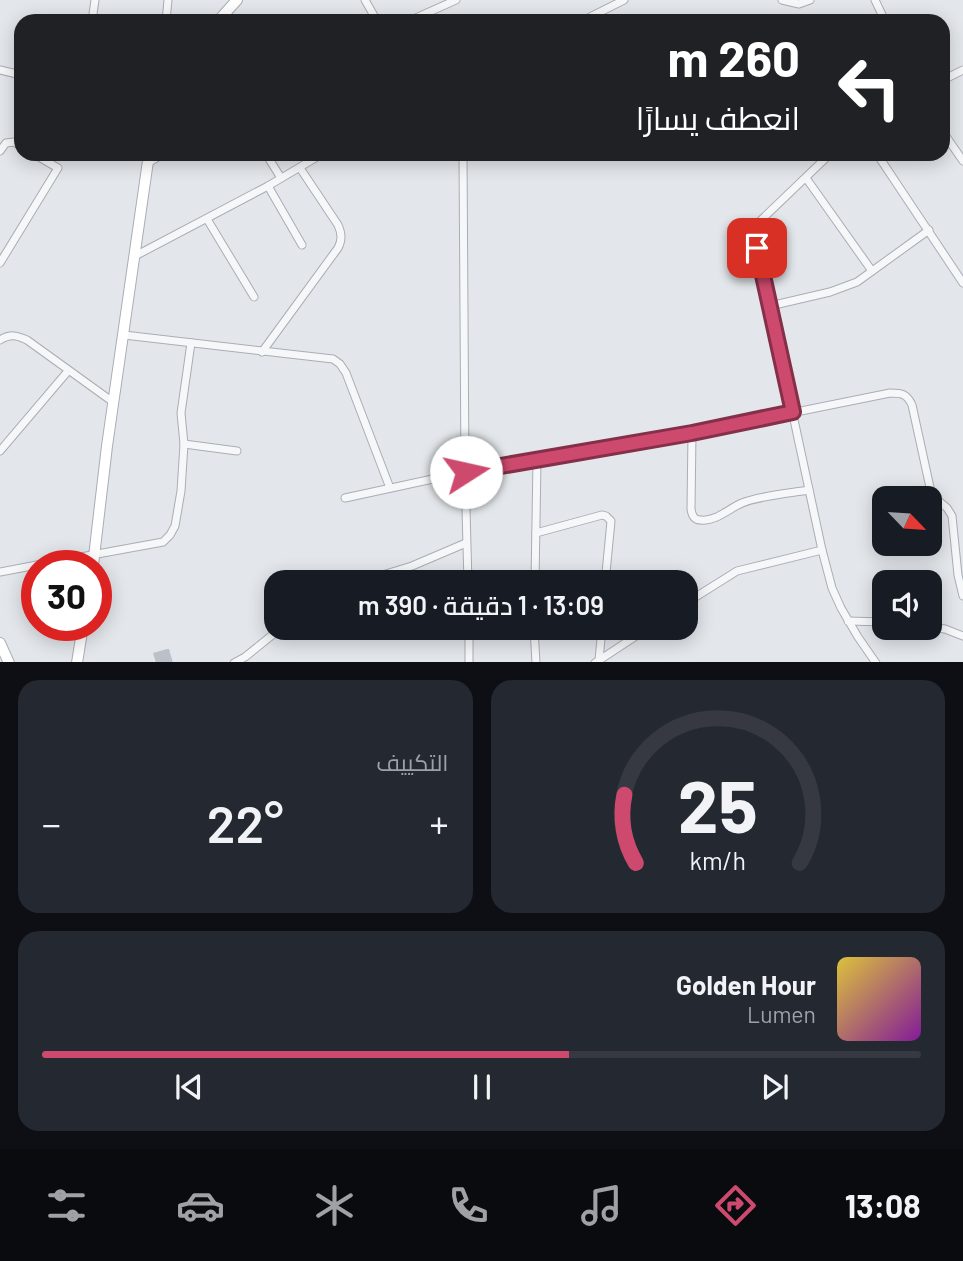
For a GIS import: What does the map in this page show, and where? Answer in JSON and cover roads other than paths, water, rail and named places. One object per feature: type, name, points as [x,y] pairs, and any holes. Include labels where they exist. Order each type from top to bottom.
[{"type":"street","points":[[425,14],[456,0]]},
{"type":"street","points":[[596,14],[624,0]]},
{"type":"street","points":[[782,0],[799,4],[810,0]]},
{"type":"street","points":[[0,151],[6,143],[14,142]]},
{"type":"street","points":[[950,142],[963,161]]},
{"type":"street","points":[[0,263],[58,168],[46,161]]},
{"type":"street","points":[[94,550],[149,161]]},
{"type":"street","points":[[270,161],[281,178]]},
{"type":"street","points":[[135,257],[310,161]]},
{"type":"street","points":[[463,161],[467,570]]},
{"type":"street","points":[[822,161],[757,224],[755,238],[832,588],[848,621],[875,662]]},
{"type":"street","points":[[882,161],[963,283]]},
{"type":"street","points":[[262,352],[305,296],[341,241],[338,225],[300,168]]},
{"type":"street","points":[[806,178],[872,271]]},
{"type":"street","points":[[268,186],[302,245]]},
{"type":"street","points":[[208,219],[254,297]]},
{"type":"street","points":[[770,306],[844,289],[929,230]]},
{"type":"street","points":[[1,337],[9,335],[27,340],[113,402]]},
{"type":"street","points":[[124,335],[333,359],[346,373],[390,488]]},
{"type":"street","points":[[112,555],[163,542],[175,526],[184,444],[181,413],[191,343]]},
{"type":"street","points":[[0,451],[68,371]]},
{"type":"street","points":[[345,498],[466,472],[692,433],[900,393],[909,397],[912,405],[931,492],[952,516],[963,596]]},
{"type":"street","points":[[692,433],[691,509],[696,519],[709,520],[744,501],[809,489]]},
{"type":"street","points":[[184,444],[237,451]]},
{"type":"street","points":[[535,570],[537,460]]},
{"type":"street","points":[[536,533],[606,516],[611,521],[607,570]]},
{"type":"street","points":[[399,570],[466,543]]},
{"type":"street","points":[[698,595],[737,571],[822,550]]},
{"type":"street","points":[[0,572],[21,568]]},
{"type":"street","points":[[848,621],[872,622]]},
{"type":"street","points":[[942,629],[963,636]]},
{"type":"street","points":[[236,662],[266,640]]},
{"type":"street","points":[[469,640],[469,662]]},
{"type":"street","points":[[535,640],[536,662]]},
{"type":"street","points":[[597,661],[600,640]]},
{"type":"street","points":[[597,661],[629,640]]},
{"type":"street","points":[[77,662],[80,641]]},
{"type":"street","points":[[0,643],[9,662]]}]
